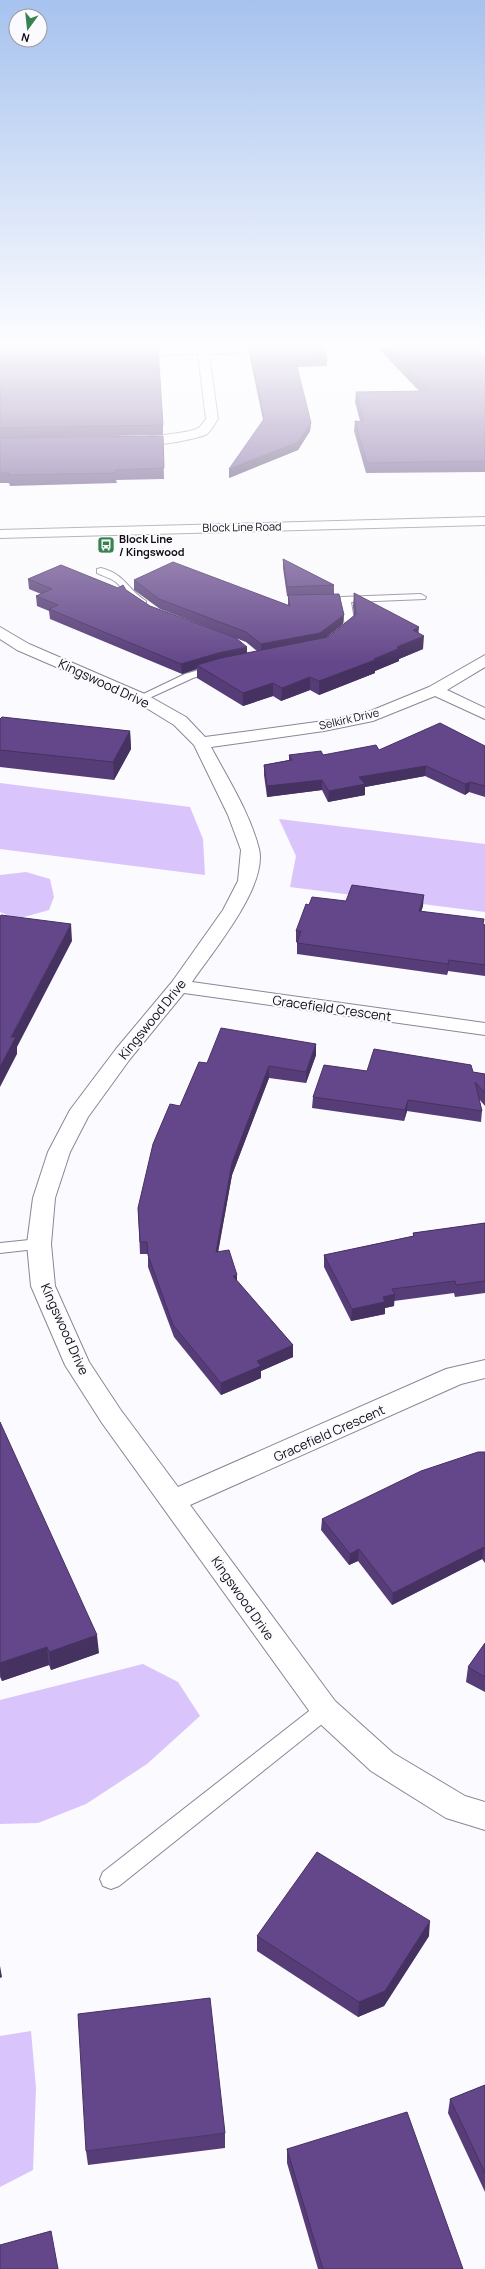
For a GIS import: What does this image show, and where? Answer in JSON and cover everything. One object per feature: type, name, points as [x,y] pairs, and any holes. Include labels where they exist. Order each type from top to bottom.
[{"type":"street","name":"Block Line Road","points":[[0,534],[485,521]]},
{"type":"street","name":"Kingswood Drive","points":[[0,632],[23,647],[141,698],[180,721],[201,743],[237,815],[250,850],[250,866],[247,881],[232,910],[179,986],[123,1054],[78,1115],[59,1152],[44,1198],[39,1244],[43,1286],[78,1365],[111,1416],[174,1500],[325,1710],[382,1762],[457,1808],[485,1816]]},
{"type":"street","name":"Selkirk Drive","points":[[201,743],[324,726],[373,716],[435,690],[485,660]]},
{"type":"street","points":[[435,690],[485,714]]},
{"type":"street","name":"Gracefield Crescent","points":[[179,986],[485,1029]]},
{"type":"street","name":"Gracefield Crescent","points":[[174,1500],[237,1474],[454,1376],[485,1369]]},
{"type":"lane","points":[[101,571],[121,581],[131,596],[149,608]]},
{"type":"lane","points":[[329,643],[350,626],[341,599],[421,597]]},
{"type":"lane","points":[[141,698],[189,676],[225,666]]},
{"type":"lane","points":[[0,1248],[39,1244]]},
{"type":"lane","points":[[111,1879],[325,1710]]},
{"type":"shaded area","points":[[0,783],[190,807],[203,839],[205,875],[0,849]]},
{"type":"shaded area","points":[[279,819],[485,844],[485,912],[290,887],[296,856]]},
{"type":"shaded area","points":[[26,872],[50,879],[54,897],[49,910],[17,919],[0,912],[0,875]]},
{"type":"shaded area","points":[[143,1664],[178,1682],[200,1716],[147,1764],[86,1804],[38,1823],[0,1824],[0,1700]]},
{"type":"shaded area","points":[[31,2031],[36,2088],[33,2170],[0,2187],[0,2036]]},
{"type":"building","points":[[0,451],[163,451],[164,468],[116,470],[116,473],[9,475],[9,473],[0,473]]},
{"type":"building","points":[[242,451],[275,451],[229,469]]},
{"type":"building","points":[[364,451],[485,451],[485,461],[367,463]]},
{"type":"building","points":[[283,559],[334,585],[287,587]]},
{"type":"building","points":[[173,562],[290,606],[288,595],[339,594],[344,615],[320,633],[261,644],[246,632],[159,599],[134,580]]},
{"type":"building","points":[[61,565],[118,588],[123,585],[126,590],[150,606],[236,638],[247,647],[218,653],[181,664],[49,609],[58,605],[36,596],[52,589],[28,579]]},
{"type":"building","points":[[354,593],[419,627],[413,630],[424,636],[397,647],[400,648],[374,659],[375,660],[319,681],[310,677],[282,688],[273,683],[243,693],[197,665],[221,658],[328,637],[356,614]]},
{"type":"building","points":[[2,717],[130,731],[113,762],[0,750],[0,719]]},
{"type":"building","points":[[440,723],[485,746],[485,786],[470,782],[465,784],[426,766],[359,777],[365,784],[329,791],[322,780],[267,786],[264,765],[292,760],[289,755],[321,751],[323,755],[376,745],[379,750]]},
{"type":"building","points":[[352,885],[424,895],[419,911],[484,919],[485,965],[449,960],[448,964],[297,943],[301,931],[296,931],[306,904],[309,905],[312,897],[346,901]]},
{"type":"building","points":[[1,915],[71,924],[11,1037],[16,1037],[0,1067],[0,917]]},
{"type":"building","points":[[221,1028],[316,1044],[306,1072],[269,1066],[232,1163],[216,1252],[229,1250],[237,1275],[233,1276],[293,1345],[257,1361],[261,1366],[221,1383],[173,1325],[148,1255],[147,1242],[140,1242],[138,1208],[153,1144],[170,1104],[180,1106],[199,1062],[207,1063]]},
{"type":"building","points":[[374,1049],[471,1065],[473,1072],[485,1074],[485,1093],[475,1082],[482,1111],[408,1100],[405,1110],[313,1097],[324,1065],[367,1071]]},
{"type":"building","points":[[485,1223],[485,1281],[456,1285],[455,1281],[392,1289],[395,1294],[383,1297],[385,1302],[352,1309],[324,1255],[414,1236],[413,1233]]},
{"type":"building","points":[[0,1422],[97,1635],[49,1652],[47,1647],[0,1663]]},
{"type":"building","points":[[478,1452],[485,1452],[485,1549],[484,1547],[393,1593],[359,1549],[350,1554],[322,1519],[421,1471]]},
{"type":"building","points":[[485,1643],[485,1677],[468,1667]]},
{"type":"building","points":[[317,1852],[430,1921],[385,1991],[359,2002],[257,1936]]},
{"type":"building","points":[[210,1998],[225,2133],[86,2151],[78,2014]]},
{"type":"building","points":[[485,2085],[485,2173],[450,2099]]},
{"type":"building","points":[[407,2112],[463,2269],[323,2269],[287,2149]]},
{"type":"building","points":[[51,2231],[58,2269],[0,2269],[0,2245]]},
{"type":"place","name":"Block Line / Kingswood","points":[[106,545]]}]
